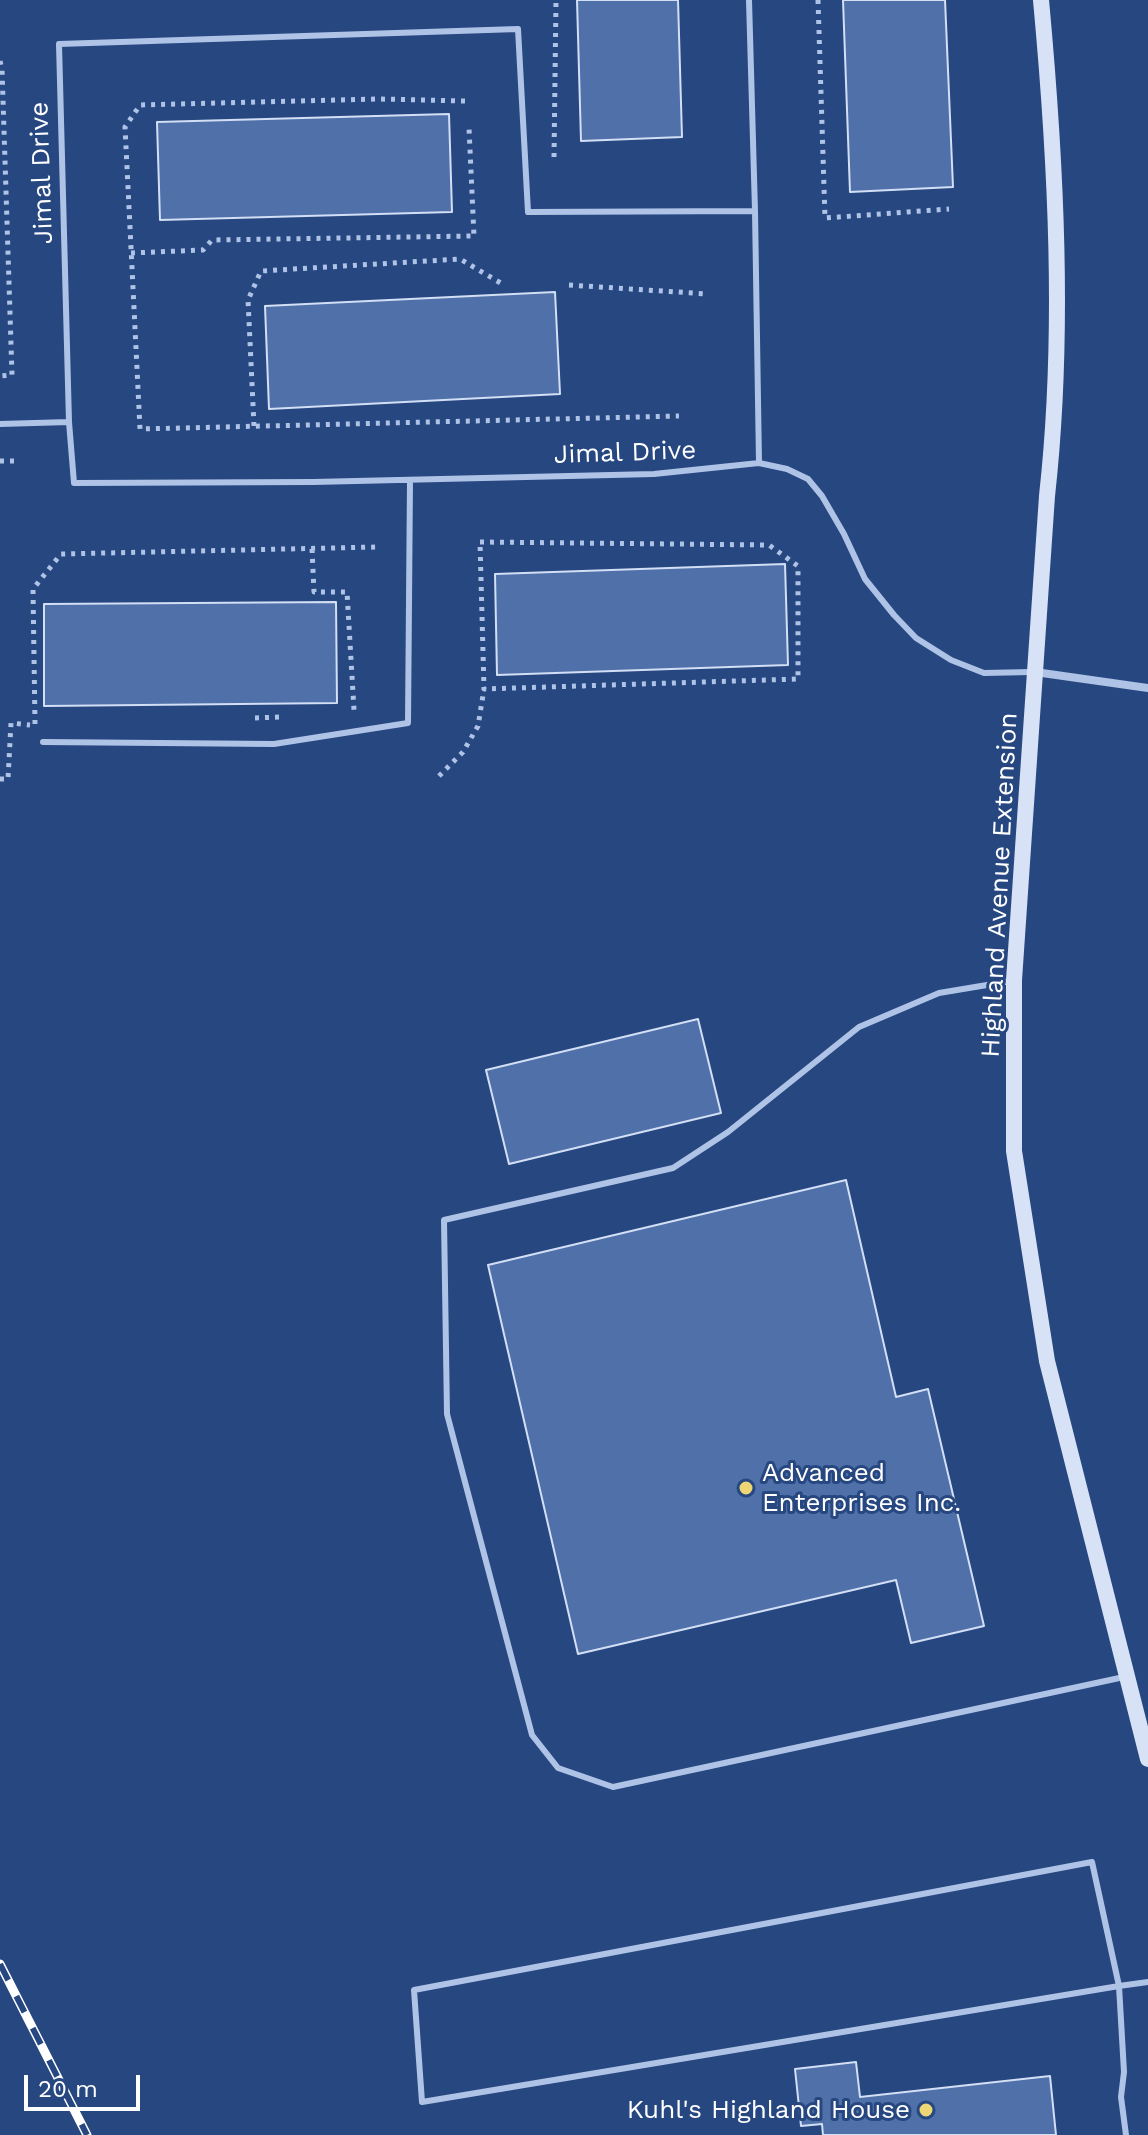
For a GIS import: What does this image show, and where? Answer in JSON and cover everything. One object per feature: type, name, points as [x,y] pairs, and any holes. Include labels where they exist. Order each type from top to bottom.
[{"type":"street","name":"Highland Avenue Extension","points":[[1041,0],[1050,95],[1056,254],[1054,436],[1047,496],[1014,980],[1014,1151],[1047,1361],[1148,1759]]},
{"type":"street","points":[[1035,672],[1148,688]]},
{"type":"lane","points":[[749,0],[759,463]]},
{"type":"lane","name":"Jimal Drive","points":[[755,211],[528,212],[518,29],[59,44],[69,422],[74,483],[654,474],[759,463],[787,469],[808,479],[822,496],[844,534],[865,579],[916,638],[951,660],[984,673],[1035,672]]},
{"type":"lane","points":[[0,424],[69,422]]},
{"type":"lane","points":[[43,742],[274,744],[408,723],[410,480]]},
{"type":"lane","points":[[1014,980],[939,993],[859,1027],[728,1132],[673,1168],[444,1220],[447,1414],[532,1735],[558,1768],[613,1787],[1127,1676]]},
{"type":"lane","points":[[1126,2135],[1121,2097],[1124,2072],[1119,1986],[1092,1862],[414,1990],[422,2102],[1119,1986],[1148,1982]]},
{"type":"path","points":[[554,157],[556,0]]},
{"type":"path","points":[[818,0],[825,218],[949,209]]},
{"type":"path","points":[[0,61],[12,375],[0,376]]},
{"type":"path","points":[[465,101],[379,99],[140,105],[125,127],[140,429],[679,416]]},
{"type":"path","points":[[131,253],[203,250],[212,240],[474,236],[469,128]]},
{"type":"path","points":[[254,426],[248,300],[261,271],[460,259],[504,285]]},
{"type":"path","points":[[569,285],[708,294]]},
{"type":"path","points":[[0,461],[19,461]]},
{"type":"path","points":[[439,776],[463,752],[478,726],[484,689],[480,542],[769,545],[798,566],[798,679],[484,689]]},
{"type":"path","points":[[0,779],[8,779],[11,723],[35,725],[33,589],[61,554],[377,547]]},
{"type":"path","points":[[312,549],[314,592],[347,592],[354,715]]},
{"type":"path","points":[[242,718],[290,717]]},
{"type":"building","points":[[577,0],[678,0],[682,137],[581,141]]},
{"type":"building","points":[[843,0],[945,0],[953,187],[850,192]]},
{"type":"building","points":[[449,114],[452,212],[160,220],[157,122]]},
{"type":"building","points":[[555,292],[560,394],[269,409],[265,306]]},
{"type":"building","points":[[785,564],[788,665],[497,675],[495,574]]},
{"type":"building","points":[[336,602],[337,703],[44,706],[44,604]]},
{"type":"building","points":[[698,1019],[721,1113],[509,1164],[486,1070]]},
{"type":"building","name":"Advanced Enterprises Inc.","points":[[846,1180],[896,1397],[928,1389],[984,1626],[911,1643],[896,1580],[578,1654],[488,1265]]},
{"type":"building","name":"Kuhl's Highland House","points":[[856,2062],[860,2097],[1050,2076],[1056,2135],[823,2135],[822,2124],[801,2126],[795,2069]]},
{"type":"railway","points":[[0,1964],[87,2135]]},
{"type":"place","name":"Advanced Enterprises Inc.","points":[[746,1488]]},
{"type":"place","name":"Kuhl's Highland House","points":[[926,2110]]}]
